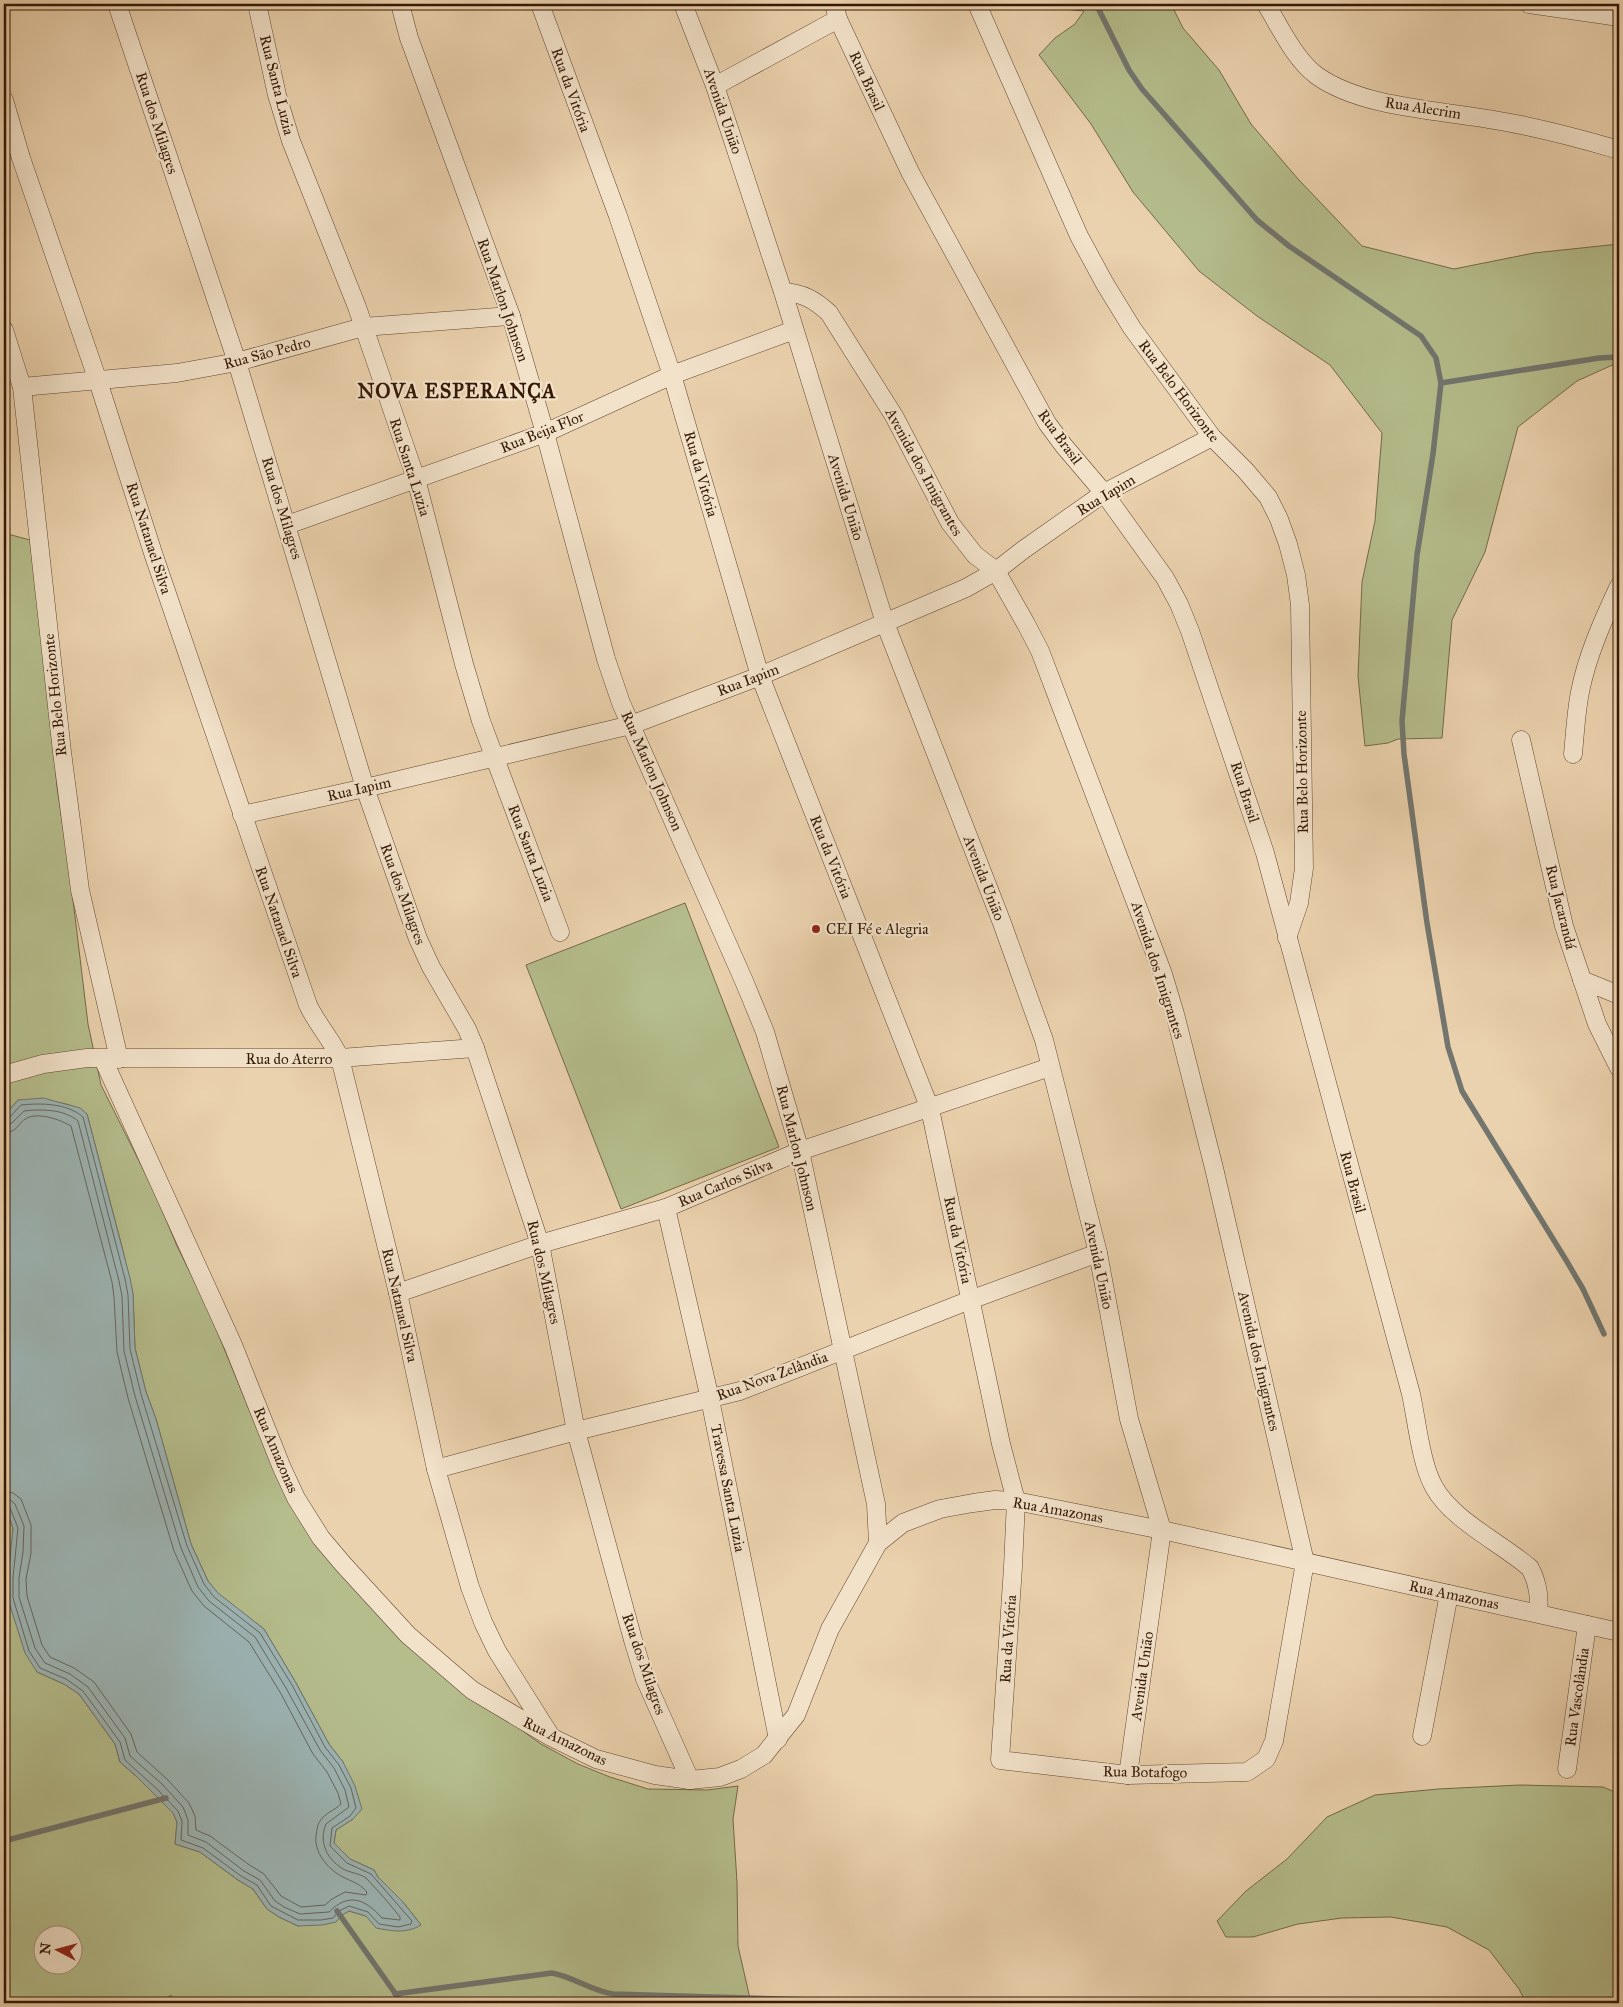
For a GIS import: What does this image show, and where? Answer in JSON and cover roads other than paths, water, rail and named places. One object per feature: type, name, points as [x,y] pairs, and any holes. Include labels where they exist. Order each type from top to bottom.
[{"type":"street","name":"Rua dos Milagres","points":[[117,4],[237,362],[365,788],[418,939],[431,967],[467,1029],[475,1048],[540,1244],[576,1431],[645,1679],[690,1780]]},
{"type":"street","name":"Rua Santa Luzia","points":[[257,4],[277,95],[291,141],[340,264],[416,479],[464,664],[494,758],[560,932]]},
{"type":"street","name":"Rua Marlon Johnson","points":[[400,4],[410,38],[511,316],[545,433],[606,659],[630,724],[765,1032],[800,1151],[876,1504],[878,1543]]},
{"type":"street","name":"Rua da Vitória","points":[[540,4],[618,216],[672,375],[760,676],[930,1109],[1001,1444],[1016,1501],[1014,1567],[1000,1760]]},
{"type":"street","name":"Avenida União","points":[[683,4],[715,86],[784,292],[794,330],[885,623],[1002,923],[1044,1040],[1098,1253],[1129,1419],[1162,1530],[1128,1775]]},
{"type":"street","name":"Rua Belo Horizonte","points":[[977,4],[1078,236],[1132,328],[1212,437],[1245,470],[1268,497],[1282,527],[1296,575],[1300,605],[1304,868],[1299,903],[1287,938]]},
{"type":"street","name":"Rua Alecrim","points":[[1266,4],[1299,56],[1316,74],[1342,89],[1370,99],[1398,105],[1563,133],[1619,150]]},
{"type":"street","points":[[1529,4],[1619,17]]},
{"type":"street","points":[[715,86],[836,11]]},
{"type":"street","name":"Rua Brasil","points":[[836,11],[910,172],[1047,423],[1104,493],[1165,578],[1190,631],[1265,853],[1411,1394],[1427,1473],[1433,1487],[1449,1507],[1530,1568],[1538,1586],[1538,1613]]},
{"type":"street","name":"Rua Natanael Silva","points":[[4,100],[21,158],[98,381],[154,556],[308,1005],[316,1022],[336,1049],[340,1058],[398,1294],[436,1469],[470,1587],[483,1622],[497,1651],[551,1737]]},
{"type":"street","name":"Avenida dos Imigrantes","points":[[784,292],[806,296],[819,303],[830,313],[894,416],[950,523],[975,555],[996,571],[1040,651],[1165,982],[1214,1168],[1305,1562],[1274,1741]]},
{"type":"street","name":"Rua São Pedro","points":[[22,387],[177,373],[237,362],[363,327],[511,316]]},
{"type":"street","name":"Rua Belo Horizonte","points":[[4,330],[22,387],[62,752],[80,890],[111,1059]]},
{"type":"street","name":"Rua Beija Flor","points":[[287,526],[545,433],[672,375],[794,330]]},
{"type":"street","name":"Rua Iapim","points":[[242,816],[494,758],[630,724],[760,676],[966,588],[996,571],[1104,493],[1212,437]]},
{"type":"street","points":[[1573,754],[1580,693],[1593,649],[1619,586]]},
{"type":"street","name":"Rua Jacarandá","points":[[1522,740],[1564,926],[1597,1024],[1619,1068]]},
{"type":"street","points":[[1582,980],[1619,995]]},
{"type":"street","name":"Rua do Aterro","points":[[111,1059],[340,1058],[475,1048]]},
{"type":"street","points":[[4,1075],[35,1066],[67,1060],[111,1059]]},
{"type":"street","name":"Rua Amazonas","points":[[111,1059],[234,1345],[282,1468],[296,1498],[321,1538],[408,1634],[472,1690],[551,1737],[596,1759],[627,1769],[690,1780],[720,1777],[741,1769],[764,1755],[796,1715],[830,1629],[878,1543],[903,1523],[933,1512],[994,1500],[1016,1501],[1162,1530],[1619,1632]]},
{"type":"street","name":"Rua Carlos Silva","points":[[398,1294],[540,1244],[666,1208],[800,1151],[930,1109],[1050,1067]]},
{"type":"street","name":"Travessa Santa Luzia","points":[[666,1208],[710,1399],[778,1739]]},
{"type":"street","name":"Rua Nova Zelândia","points":[[436,1469],[576,1431],[710,1399],[775,1378],[970,1300],[1098,1253]]},
{"type":"street","points":[[1422,1736],[1449,1594]]},
{"type":"street","name":"Rua Vascolândia","points":[[1567,1769],[1587,1625]]},
{"type":"street","name":"Rua Botafogo","points":[[1000,1760],[1128,1775],[1247,1772],[1266,1758],[1274,1741]]},
{"type":"water","points":[[43,1098],[80,1108],[87,1114],[130,1278],[133,1294],[135,1348],[146,1392],[156,1419],[191,1544],[208,1581],[218,1593],[264,1629],[329,1744],[343,1762],[355,1786],[362,1809],[353,1819],[336,1830],[334,1843],[350,1859],[374,1870],[378,1877],[403,1902],[421,1925],[415,1928],[399,1931],[376,1928],[366,1916],[349,1911],[336,1922],[322,1925],[298,1926],[267,1909],[253,1889],[200,1852],[175,1844],[177,1822],[173,1813],[120,1762],[115,1744],[79,1694],[64,1684],[37,1672],[25,1653],[8,1599],[13,1528],[4,1503],[4,1116],[18,1100]]},
{"type":"waterway","points":[[1096,4],[1129,70],[1142,89],[1257,220],[1289,246],[1421,336],[1436,358],[1441,383],[1433,454],[1417,555],[1402,721],[1404,754],[1427,923],[1448,1047],[1462,1091],[1583,1289],[1604,1334]]},
{"type":"waterway","points":[[1441,383],[1599,358],[1619,357]]},
{"type":"waterway","points":[[4,1841],[166,1798]]},
{"type":"waterway","points":[[337,1911],[402,2003]]},
{"type":"waterway","points":[[395,1994],[552,1973],[613,1994],[915,2003]]},
{"type":"place","name":"CEI Fé e Alegria","points":[[816,929]]},
{"type":"district","name":"NOVA ESPERANÇA","points":[[457,391]]}]
